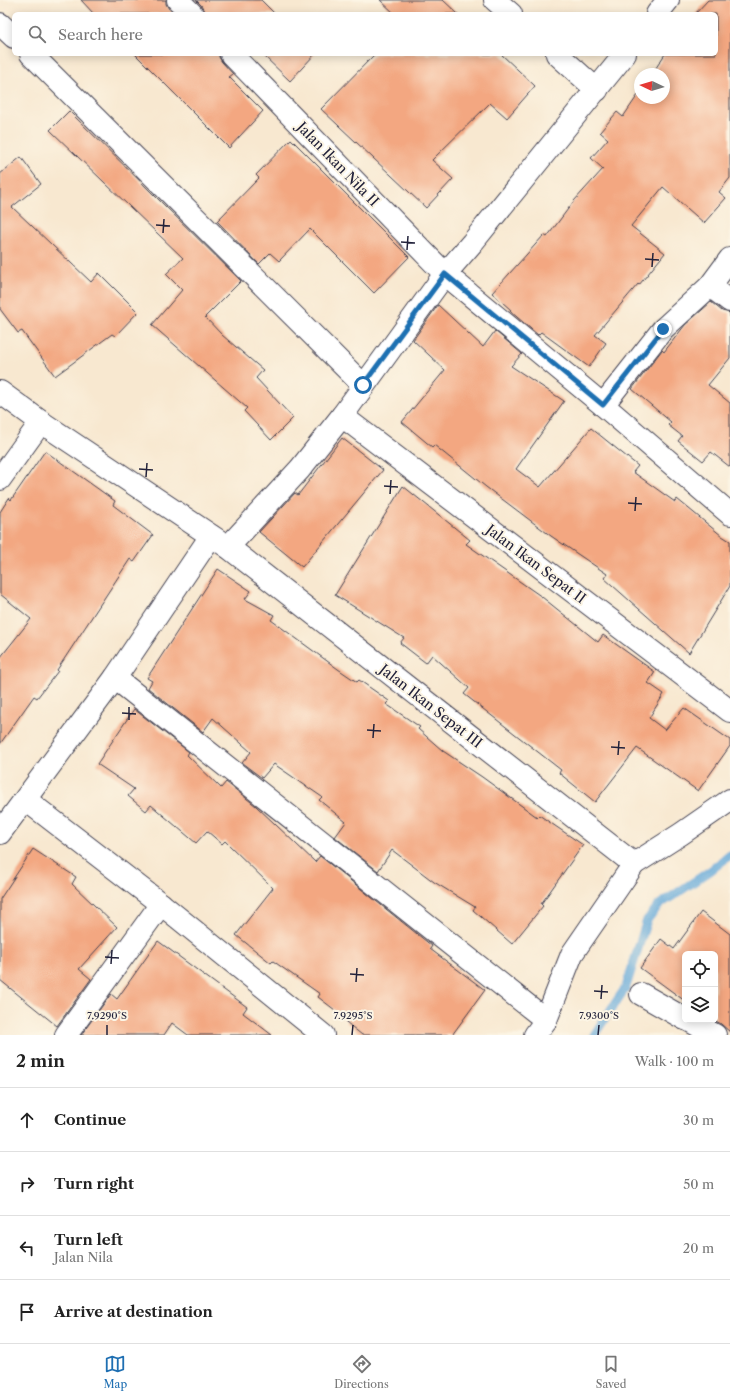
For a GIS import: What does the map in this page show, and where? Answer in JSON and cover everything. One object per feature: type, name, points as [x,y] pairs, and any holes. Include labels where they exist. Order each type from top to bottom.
[{"type":"street","points":[[178,0],[190,12]]},
{"type":"street","points":[[495,0],[509,12]]},
{"type":"street","points":[[659,12],[668,0]]},
{"type":"street","points":[[0,24],[12,36]]},
{"type":"street","points":[[33,56],[363,385]]},
{"type":"street","name":"Jalan Ikan Nila II","points":[[233,56],[445,274],[603,405],[730,514]]},
{"type":"street","points":[[559,56],[596,90]]},
{"type":"street","points":[[0,834],[115,678],[219,542],[300,469],[342,416],[363,385],[445,274],[472,243],[623,56]]},
{"type":"street","points":[[603,405],[663,329],[710,286],[730,259]]},
{"type":"street","points":[[710,286],[730,301]]},
{"type":"street","name":"Jalan Ikan Sepat III","points":[[0,392],[41,422],[219,542],[634,864]]},
{"type":"street","name":"Jalan Ikan Sepat II","points":[[342,416],[730,711]]},
{"type":"street","points":[[0,479],[41,422]]},
{"type":"street","points":[[115,678],[541,1028],[572,954],[634,864],[730,800]]},
{"type":"street","points":[[26,800],[161,904],[323,1035]]},
{"type":"street","points":[[66,1035],[161,904]]},
{"type":"street","points":[[641,994],[682,1017]]},
{"type":"street","points":[[693,1023],[715,1035]]},
{"type":"building","points":[[81,0],[166,0],[166,4],[172,12],[92,12]]},
{"type":"building","points":[[196,0],[261,0],[273,12],[204,12],[201,5]]},
{"type":"building","points":[[380,0],[443,0],[456,12],[393,12]]},
{"type":"building","points":[[708,0],[730,0],[730,178],[719,192],[726,198],[704,223],[663,187],[631,226],[665,253],[595,335],[606,343],[589,367],[541,332],[538,335],[492,293],[544,235],[547,237],[574,201],[603,169],[591,158],[608,139],[600,132],[617,112],[623,117],[634,101],[634,104],[670,104],[670,68],[656,68],[664,56],[718,56],[718,12],[697,12]]},
{"type":"building","points":[[137,56],[219,56],[222,62],[233,74],[229,77],[263,111],[229,148]]},
{"type":"building","points":[[264,56],[313,56],[290,81]]},
{"type":"building","points":[[373,56],[503,56],[535,86],[507,118],[490,103],[432,160],[453,179],[426,208],[321,109]]},
{"type":"building","points":[[69,111],[241,281],[205,317],[222,335],[263,370],[256,378],[293,418],[271,440],[244,411],[247,408],[152,325],[182,290],[166,274],[183,258],[50,130]]},
{"type":"building","points":[[291,139],[409,257],[374,293],[310,229],[279,261],[270,253],[259,264],[217,221],[259,178],[256,175]]},
{"type":"building","points":[[21,157],[41,184],[12,207],[91,282],[99,273],[138,312],[115,336],[112,334],[55,376],[22,331],[18,333],[0,309],[0,174]]},
{"type":"building","points":[[711,302],[722,311],[730,313],[730,358],[708,385],[730,403],[730,467],[711,452],[703,461],[678,441],[682,436],[668,425],[671,422],[632,389],[662,350],[664,352],[685,325]]},
{"type":"building","points":[[438,305],[483,347],[495,331],[522,354],[511,366],[564,401],[516,469],[540,487],[591,428],[638,466],[633,472],[675,502],[677,499],[730,541],[730,586],[689,653],[604,578],[607,574],[551,536],[486,487],[434,445],[432,447],[402,422],[445,370],[413,340]]},
{"type":"building","points":[[342,438],[383,470],[302,567],[259,532],[295,493],[298,495]]},
{"type":"building","points":[[45,451],[115,501],[113,505],[153,535],[134,562],[130,559],[57,670],[58,671],[37,698],[34,696],[0,744],[0,658],[31,619],[0,594],[0,512],[9,498],[11,500]]},
{"type":"building","points":[[403,486],[470,540],[466,544],[542,597],[598,642],[603,635],[655,672],[648,683],[664,694],[649,718],[665,730],[684,708],[730,740],[730,746],[698,791],[637,748],[595,802],[559,773],[561,770],[464,694],[469,688],[432,655],[426,663],[400,643],[404,638],[335,595]]},
{"type":"building","points":[[218,569],[251,591],[245,599],[274,615],[271,620],[338,669],[357,682],[359,680],[389,701],[386,704],[420,727],[418,729],[443,751],[537,817],[539,815],[583,845],[541,904],[543,906],[512,944],[473,910],[475,907],[434,882],[392,850],[378,871],[335,837],[346,822],[319,800],[322,797],[274,764],[262,778],[242,763],[251,752],[213,718],[203,732],[148,688],[152,681],[147,678]]},
{"type":"building","points":[[134,709],[189,752],[187,755],[221,788],[226,782],[256,806],[315,862],[320,856],[432,946],[430,949],[485,990],[452,1035],[362,1035],[346,1022],[348,1020],[318,997],[320,994],[273,961],[271,963],[236,935],[273,888],[225,841],[222,844],[207,831],[196,843],[151,805],[146,811],[128,796],[134,789],[97,764]]},
{"type":"building","points":[[33,849],[76,877],[72,884],[117,927],[79,969],[91,979],[57,1026],[0,980],[0,899]]},
{"type":"building","points":[[701,912],[730,934],[730,1032],[718,1022],[718,951],[682,951],[682,999],[640,968],[661,939],[674,949]]},
{"type":"building","points":[[158,941],[247,1007],[243,1013],[272,1035],[188,1035],[172,1023],[164,1035],[81,1035],[111,994],[117,999]]},
{"type":"waterway","points":[[594,1035],[626,987],[647,920],[659,905],[710,871],[730,855]]},
{"type":"route","points":[[363,385],[445,274],[603,405],[663,329]]}]
